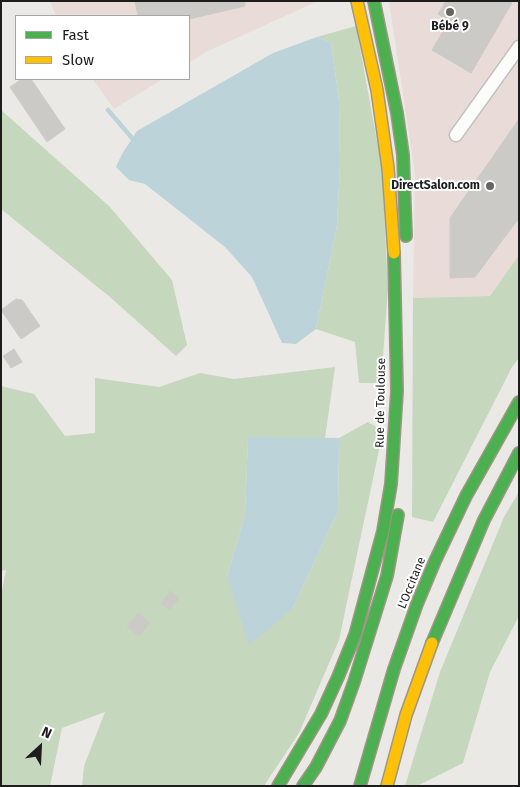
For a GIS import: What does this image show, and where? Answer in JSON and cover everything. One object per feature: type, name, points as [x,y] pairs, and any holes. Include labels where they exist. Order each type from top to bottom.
[{"type":"main road","name":"Rue de Toulouse","points":[[278,786],[307,740],[338,677],[355,635],[383,531],[391,484],[397,391],[394,245],[388,168],[377,90],[357,1]]},
{"type":"main road","points":[[374,1],[397,113],[403,155],[406,246]]},
{"type":"main road","name":"Rue de Toulouse","points":[[303,786],[316,767],[340,721],[387,576],[396,537],[405,402],[406,265]]},
{"type":"main road","name":"L'Occitane","points":[[360,786],[394,669],[417,604],[466,496],[519,402]]},
{"type":"main road","points":[[387,786],[406,715],[440,621],[484,520],[519,454]]},
{"type":"main road","points":[[338,677],[354,682]]},
{"type":"street","points":[[456,134],[519,47]]},
{"type":"shaded area","points":[[50,1],[318,1],[206,52],[190,62],[190,15],[56,15]]},
{"type":"shaded area","points":[[389,1],[519,1],[519,255],[490,296],[413,298],[415,174]]},
{"type":"shaded area","points":[[94,80],[161,80],[114,109]]},
{"type":"green space","points":[[356,26],[382,169],[388,288],[381,383],[359,383],[355,342],[316,329],[337,225],[340,164],[339,100],[331,43],[317,37]]},
{"type":"green space","points":[[1,110],[109,206],[172,280],[187,345],[176,356],[110,297],[1,209]]},
{"type":"green space","points":[[519,255],[519,358],[512,367],[433,522],[412,517],[413,298],[490,296]]},
{"type":"green space","points":[[335,367],[325,438],[248,438],[245,515],[227,576],[293,608],[338,511],[339,438],[368,422],[383,431],[339,640],[299,733],[264,786],[82,786],[84,766],[105,712],[62,728],[50,786],[1,786],[1,596],[6,570],[1,571],[1,386],[34,394],[65,436],[95,433],[95,378],[159,387],[200,373],[234,379]]},
{"type":"green space","points":[[519,492],[519,616],[490,672],[463,763],[417,786],[405,786],[440,672],[504,517]]},
{"type":"water","points":[[317,37],[331,43],[339,100],[340,164],[337,225],[316,329],[296,344],[282,343],[252,277],[225,247],[145,184],[129,180],[116,167],[137,131],[273,53]]},
{"type":"water","points":[[248,437],[339,438],[338,511],[293,608],[249,645],[227,576],[245,515]]},
{"type":"building","points":[[135,1],[245,1],[245,6],[190,19],[190,15],[138,15]]},
{"type":"building","points":[[446,1],[513,1],[471,73],[432,50],[449,21],[438,14]]},
{"type":"building","points":[[20,80],[32,80],[65,129],[47,142],[10,87]]},
{"type":"building","points":[[519,119],[519,218],[475,277],[450,278],[450,218]]},
{"type":"building","points":[[16,299],[22,300],[40,326],[21,339],[1,310]]},
{"type":"building","points":[[14,349],[22,362],[11,368],[3,356]]},
{"type":"building","points":[[170,591],[179,598],[170,610],[161,604]]},
{"type":"building","points":[[138,613],[150,623],[139,636],[127,627]]},
{"type":"waterway","points":[[108,110],[132,138]]},
{"type":"traffic: fast","points":[[374,1],[397,113],[403,155],[406,236]]},
{"type":"traffic: fast","points":[[278,786],[321,714],[338,677],[355,635],[383,531],[391,484],[397,391],[394,253]]},
{"type":"traffic: fast","points":[[360,786],[394,669],[417,604],[466,496],[519,402]]},
{"type":"traffic: fast","points":[[432,643],[484,520],[519,453]]},
{"type":"traffic: fast","points":[[303,786],[316,767],[340,721],[354,682],[387,576],[398,515]]},
{"type":"traffic: slow","points":[[357,1],[377,90],[388,168],[394,253]]},
{"type":"traffic: slow","points":[[387,786],[406,715],[432,643]]},
{"type":"place","name":"Bébé 9","points":[[450,12]]},
{"type":"place","name":"DirectSalon.com","points":[[490,186]]}]
